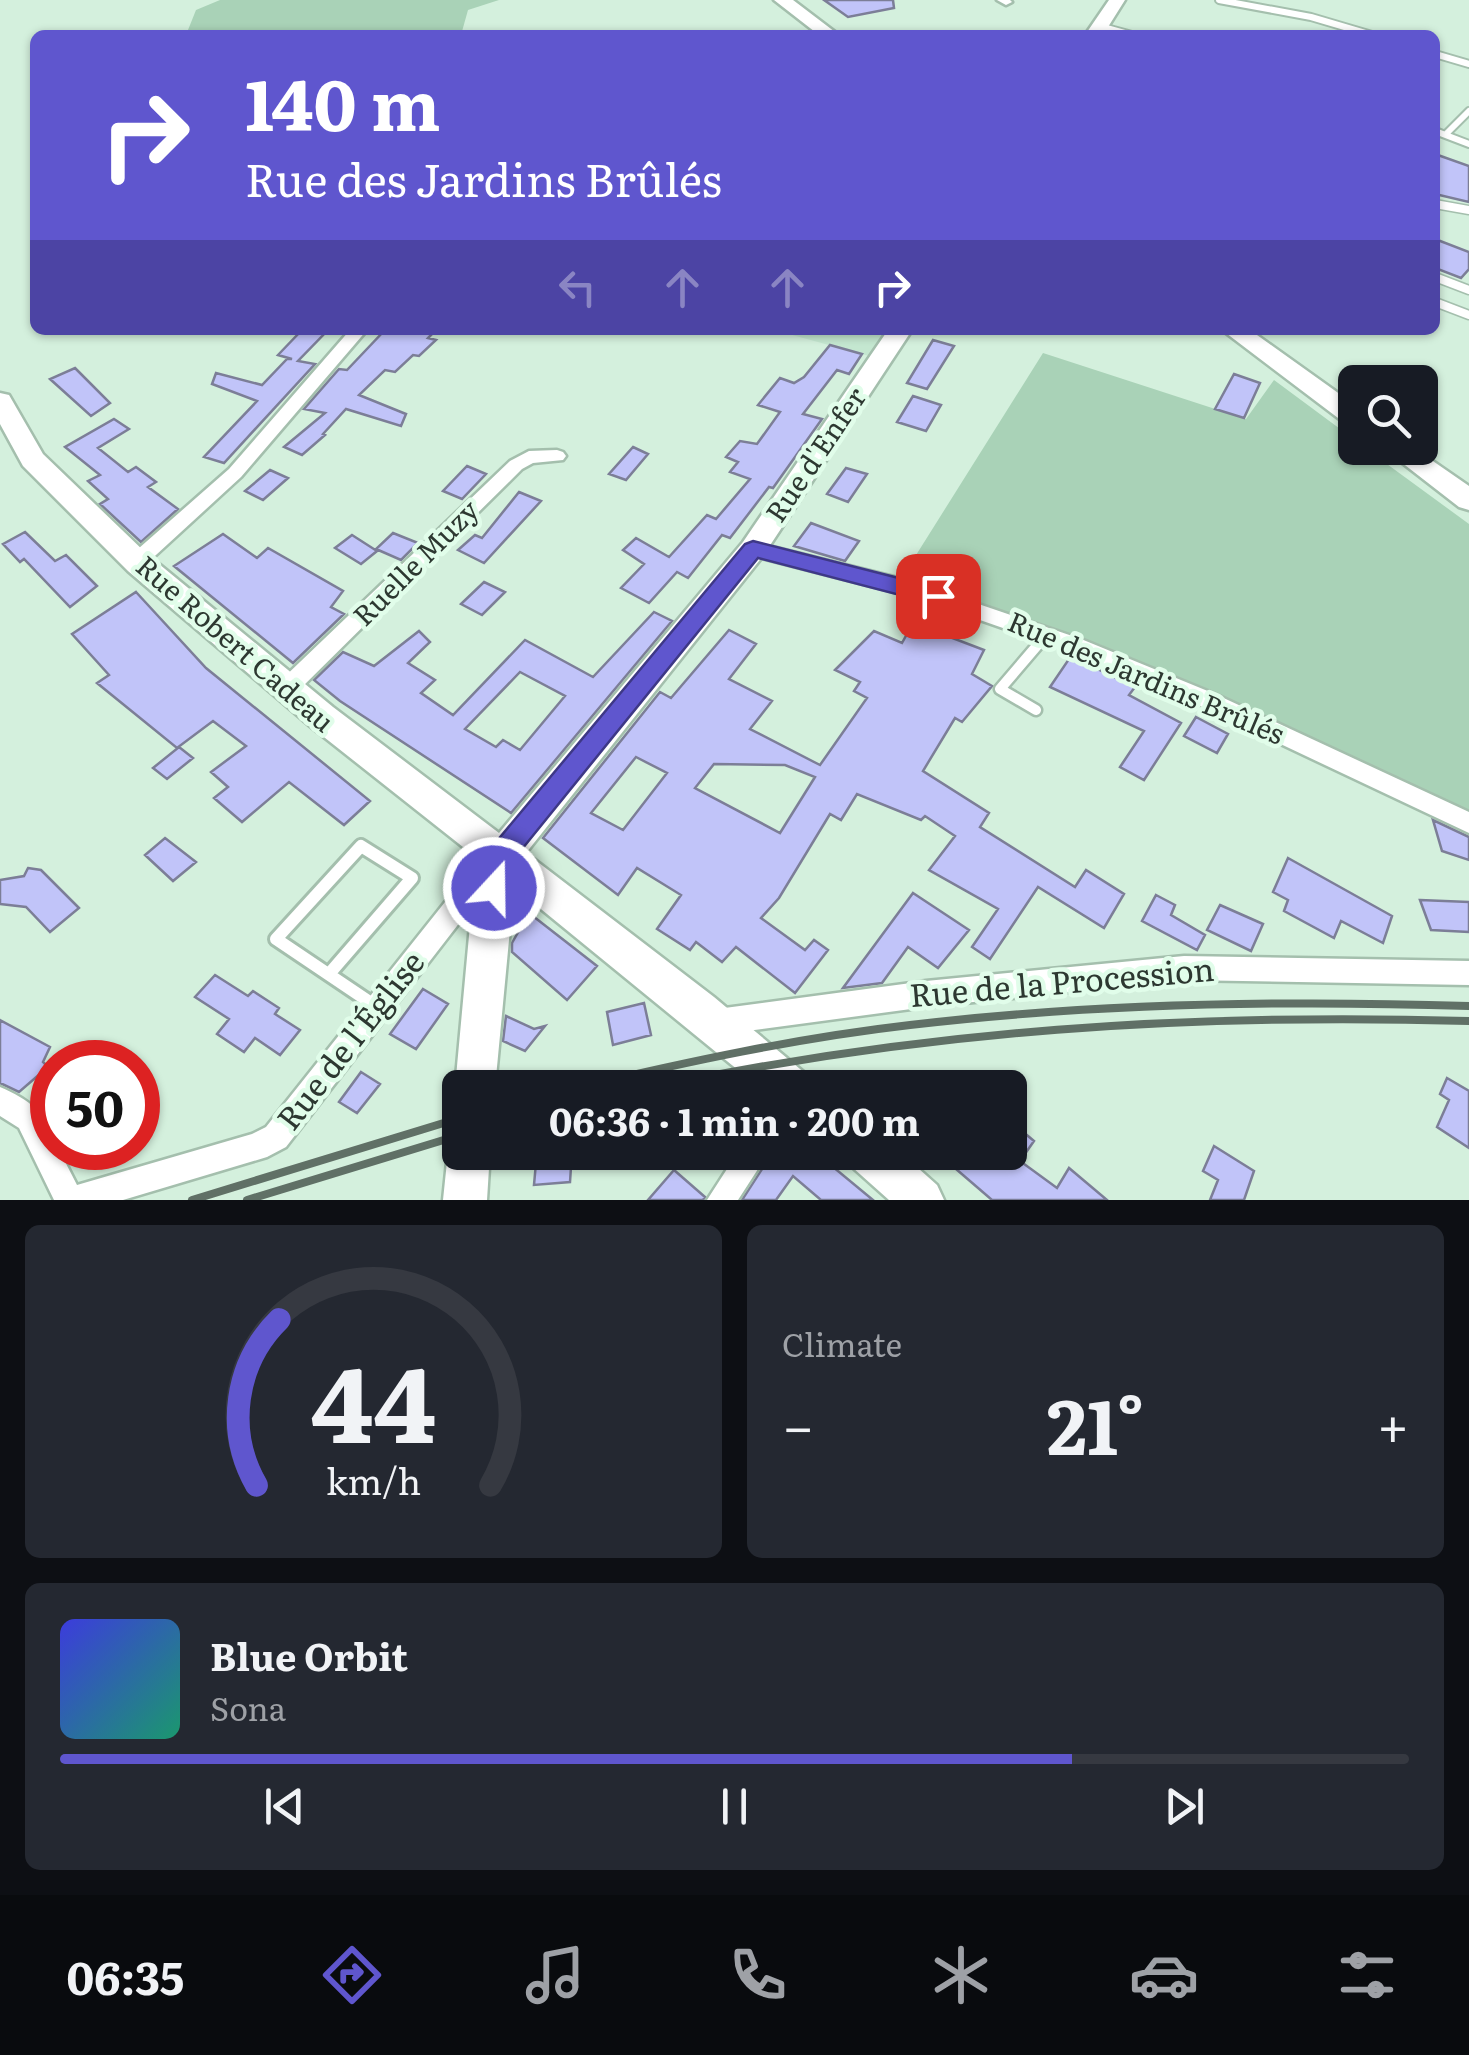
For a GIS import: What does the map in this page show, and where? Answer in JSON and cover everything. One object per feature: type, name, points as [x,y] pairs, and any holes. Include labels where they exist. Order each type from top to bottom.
[{"type":"main road","points":[[782,0],[823,30]]},
{"type":"main road","points":[[1096,30],[1117,0]]},
{"type":"main road","name":"Rue d'Enfer","points":[[498,872],[753,549],[897,335]]},
{"type":"main road","points":[[1241,335],[1338,406]]},
{"type":"main road","name":"Rue Robert Cadeau","points":[[0,402],[33,460],[138,561],[285,690],[498,872],[717,1022],[772,1070]]},
{"type":"main road","points":[[1420,465],[1469,500]]},
{"type":"main road","points":[[476,1070],[498,872]]},
{"type":"main road","points":[[465,1200],[468,1170]]},
{"type":"main road","points":[[888,1170],[922,1200]]},
{"type":"street","points":[[138,561],[235,473],[355,335]]},
{"type":"street","name":"Ruelle Muzy","points":[[285,690],[516,464],[530,457],[558,456]]},
{"type":"street","name":"Rue des Jardins Brûlés","points":[[753,549],[905,586],[1046,634],[1188,691],[1469,824]]},
{"type":"street","name":"Rue de l'Église","points":[[71,1200],[268,1142],[293,1119],[458,905],[498,872]]},
{"type":"street","name":"Rue de la Procession","points":[[717,1022],[926,994],[1184,968],[1469,973]]},
{"type":"street","points":[[0,1100],[29,1118],[71,1200]]},
{"type":"street","points":[[722,1200],[743,1170]]},
{"type":"lane","points":[[1219,0],[1352,30]]},
{"type":"lane","points":[[1272,0],[1276,1],[1274,10]]},
{"type":"lane","points":[[1440,55],[1469,64]]},
{"type":"lane","points":[[1446,134],[1469,111]]},
{"type":"lane","points":[[1440,132],[1469,144]]},
{"type":"lane","points":[[1440,205],[1469,210]]},
{"type":"lane","points":[[1440,279],[1468,290]]},
{"type":"lane","points":[[1440,304],[1469,315]]},
{"type":"lane","points":[[1036,710],[1000,689],[1046,634]]},
{"type":"lane","points":[[329,974],[412,878],[361,846],[276,938],[379,1009]]},
{"type":"shaded area","points":[[220,0],[499,0],[468,10],[462,30],[188,30],[196,10]]},
{"type":"shaded area","points":[[792,335],[884,335],[869,356]]},
{"type":"shaded area","points":[[1043,353],[1246,419],[1274,380],[1338,427],[1338,465],[1388,465],[1469,524],[1469,814],[1101,645],[901,579]]},
{"type":"building","points":[[824,0],[893,0],[894,8],[848,17]]},
{"type":"building","points":[[1440,156],[1469,166],[1469,202],[1440,195]]},
{"type":"building","points":[[1440,241],[1469,252],[1469,269],[1461,278],[1440,270]]},
{"type":"building","points":[[297,335],[323,335],[298,361],[315,364],[224,463],[204,457],[257,401],[212,384],[216,373],[262,385],[287,359],[292,359],[278,355]]},
{"type":"building","points":[[380,335],[431,335],[428,338],[436,340],[395,372],[385,370],[359,395],[406,414],[401,426],[346,409],[302,455],[284,447],[325,413],[304,409],[339,369],[347,370]]},
{"type":"building","points":[[933,340],[954,346],[927,389],[907,383]]},
{"type":"building","points":[[830,345],[862,354],[849,374],[837,370],[803,414],[822,419],[773,488],[769,487],[730,538],[722,535],[688,578],[677,572],[649,603],[621,588],[644,564],[623,550],[636,538],[669,557],[707,515],[716,519],[750,479],[730,472],[738,462],[726,457],[740,441],[757,444],[780,412],[758,405],[780,378],[794,383],[804,377]]},
{"type":"building","points":[[75,368],[110,403],[91,416],[50,379]]},
{"type":"building","points":[[1234,374],[1260,383],[1244,418],[1215,409]]},
{"type":"building","points":[[913,396],[941,405],[926,431],[897,422]]},
{"type":"building","points":[[114,419],[129,429],[98,448],[128,472],[136,467],[156,482],[148,487],[178,509],[141,542],[100,504],[108,499],[88,481],[100,475],[65,447]]},
{"type":"building","points":[[633,447],[648,454],[626,480],[609,474]]},
{"type":"building","points":[[467,466],[486,474],[462,499],[443,491]]},
{"type":"building","points":[[846,468],[867,474],[848,502],[827,494]]},
{"type":"building","points":[[270,470],[288,478],[263,500],[245,491]]},
{"type":"building","points":[[519,492],[541,501],[484,563],[458,550],[475,535],[482,538]]},
{"type":"building","points":[[811,523],[859,541],[845,561],[794,546]]},
{"type":"building","points":[[25,532],[55,561],[66,555],[97,586],[70,607],[24,559],[20,562],[3,544]]},
{"type":"building","points":[[393,533],[418,543],[401,560],[376,549]]},
{"type":"building","points":[[223,534],[257,558],[268,548],[343,591],[331,607],[344,614],[293,663],[174,566]]},
{"type":"building","points":[[352,535],[377,551],[361,564],[335,548]]},
{"type":"building","points":[[484,582],[505,592],[482,615],[461,604]]},
{"type":"building","points":[[136,592],[206,668],[370,801],[344,825],[289,782],[242,822],[214,798],[228,787],[211,772],[246,746],[213,721],[177,748],[97,683],[109,675],[72,634]]},
{"type":"building","points":[[654,612],[672,621],[511,813],[314,680],[343,652],[374,666],[419,631],[430,642],[408,663],[435,680],[421,693],[453,715],[525,640],[593,677]],"holes":[[[520,672],[565,696],[520,750],[503,740],[496,747],[465,729]]]},
{"type":"building","points":[[913,623],[984,650],[972,674],[992,686],[962,722],[955,718],[923,771],[989,813],[980,827],[1075,887],[1086,870],[1124,894],[1104,928],[1038,887],[990,959],[972,947],[998,909],[929,870],[955,836],[925,816],[921,820],[857,794],[841,820],[830,814],[779,898],[761,918],[805,950],[814,940],[828,950],[795,993],[736,947],[722,962],[696,942],[690,950],[657,929],[681,895],[637,868],[618,895],[543,838],[660,692],[671,698],[729,630],[756,644],[729,679],[772,701],[750,729],[820,765],[867,698],[854,691],[860,682],[835,670],[874,631],[902,643]],"holes":[[[636,757],[667,773],[623,830],[591,813]],[[714,764],[785,765],[815,777],[780,833],[695,788]]]},
{"type":"building","points":[[1071,656],[1135,687],[1129,695],[1181,723],[1144,780],[1120,767],[1144,731],[1050,687]]},
{"type":"building","points":[[1196,717],[1228,734],[1217,753],[1184,736]]},
{"type":"building","points":[[179,747],[193,758],[167,779],[153,768]]},
{"type":"building","points":[[1433,820],[1469,837],[1469,860],[1442,851]]},
{"type":"building","points":[[165,838],[196,862],[173,881],[145,855]]},
{"type":"building","points":[[1288,858],[1392,916],[1383,943],[1341,921],[1334,938],[1284,911],[1288,900],[1273,892]]},
{"type":"building","points":[[28,868],[41,870],[79,908],[50,932],[26,907],[0,904],[0,880],[24,876]]},
{"type":"building","points":[[913,893],[969,930],[938,968],[908,947],[882,983],[843,988]]},
{"type":"building","points":[[1156,895],[1175,905],[1171,915],[1205,935],[1197,950],[1142,921]]},
{"type":"building","points":[[1420,900],[1469,902],[1469,932],[1431,930]]},
{"type":"building","points":[[1220,905],[1263,924],[1251,951],[1207,930]]},
{"type":"building","points":[[529,913],[597,966],[567,1000],[512,952],[512,943]]},
{"type":"building","points":[[215,975],[248,996],[253,991],[279,1008],[275,1014],[300,1030],[280,1055],[255,1038],[244,1052],[217,1034],[229,1019],[195,997]]},
{"type":"building","points":[[423,989],[448,1004],[416,1049],[390,1034]]},
{"type":"building","points":[[644,1003],[651,1035],[613,1045],[607,1012]]},
{"type":"building","points":[[506,1016],[534,1029],[545,1026],[525,1051],[503,1041]]},
{"type":"building","points":[[0,1020],[37,1040],[30,1040],[30,1083],[19,1092],[0,1083]]},
{"type":"building","points":[[361,1072],[380,1084],[357,1113],[339,1102]]},
{"type":"building","points":[[1447,1078],[1469,1091],[1469,1148],[1437,1127],[1449,1100],[1440,1094]]},
{"type":"building","points":[[1214,1146],[1254,1171],[1244,1200],[1210,1200],[1218,1180],[1203,1171]]},
{"type":"building","points":[[1027,1166],[1057,1188],[1069,1168],[1107,1200],[992,1200],[957,1170],[1027,1170]]},
{"type":"building","points":[[535,1170],[571,1170],[570,1182],[534,1185]]},
{"type":"building","points":[[674,1170],[705,1197],[703,1200],[648,1200]]},
{"type":"building","points":[[761,1170],[837,1170],[873,1200],[821,1200],[793,1176],[776,1200],[742,1200]]},
{"type":"railway","points":[[656,1070],[868,1030],[1050,1012],[1189,1005],[1469,1006]]},
{"type":"railway","points":[[742,1070],[956,1039],[1159,1023],[1469,1021]]},
{"type":"railway","points":[[192,1200],[442,1124]]},
{"type":"railway","points":[[247,1200],[442,1140]]},
{"type":"route","points":[[494,888],[501,856],[753,549],[938,596]]}]
